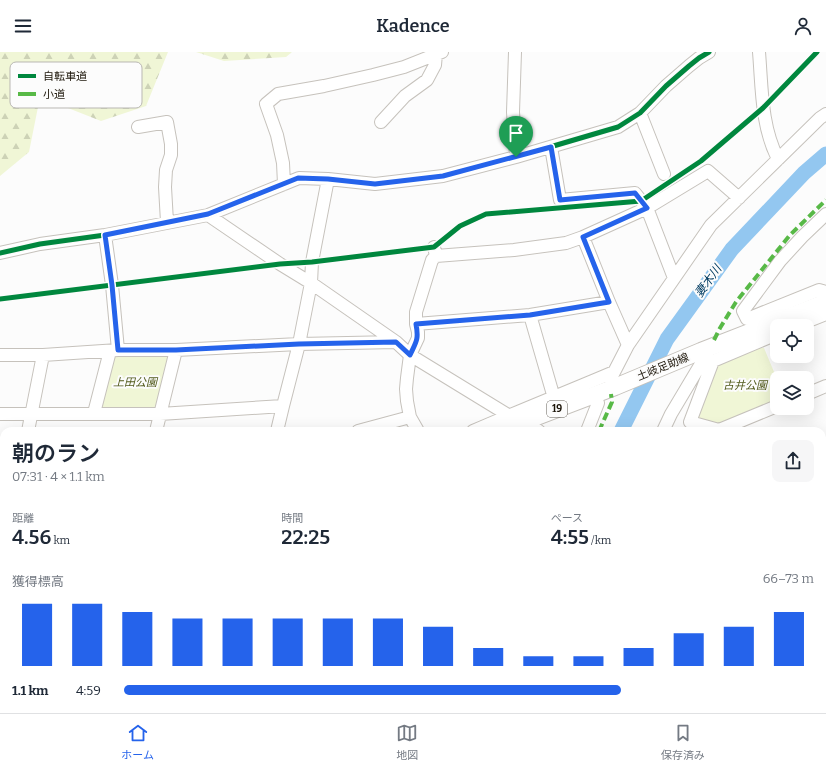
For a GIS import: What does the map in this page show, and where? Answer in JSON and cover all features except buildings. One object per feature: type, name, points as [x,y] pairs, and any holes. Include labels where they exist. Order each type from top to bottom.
[{"type":"main road","name":"土岐足助線","points":[[505,427],[513,420],[613,379],[704,350],[826,302]]},
{"type":"street","points":[[515,52],[513,112],[516,157]]},
{"type":"street","points":[[0,253],[40,244],[105,235],[208,214],[298,178],[328,179],[375,184],[443,176],[516,157],[618,127],[640,112],[688,66],[709,52]]},
{"type":"street","points":[[759,52],[763,108],[772,147],[778,159]]},
{"type":"street","points":[[381,122],[405,96],[427,80],[435,65],[439,53]]},
{"type":"street","points":[[284,184],[283,163],[266,104],[278,94],[373,75],[404,67],[439,53]]},
{"type":"street","points":[[640,112],[664,174]]},
{"type":"street","points":[[487,427],[513,420],[554,398],[613,379],[628,345],[711,225],[820,118],[826,114]]},
{"type":"street","points":[[138,127],[168,122],[171,155],[166,170],[165,187],[167,222]]},
{"type":"street","points":[[551,147],[560,200],[635,193],[647,208],[674,278]]},
{"type":"street","points":[[416,427],[410,417],[406,389],[407,378],[410,355],[418,338],[416,312],[435,251],[514,250],[566,243],[583,237],[647,208],[708,171],[739,198]]},
{"type":"street","points":[[278,427],[299,344],[311,283],[312,262],[328,179]]},
{"type":"street","points":[[208,214],[396,342],[410,355],[513,420],[532,427]]},
{"type":"street","points":[[826,214],[780,261],[743,311],[747,319],[819,290],[826,292]]},
{"type":"street","points":[[94,413],[114,351],[112,285],[105,235]]},
{"type":"street","points":[[583,237],[628,345]]},
{"type":"street","points":[[416,324],[530,315],[609,302]]},
{"type":"street","points":[[814,319],[826,314]]},
{"type":"street","points":[[530,315],[554,398]]},
{"type":"street","points":[[708,427],[690,422],[713,361],[770,337]]},
{"type":"street","points":[[0,355],[42,355],[299,344],[396,342]]},
{"type":"street","points":[[157,427],[176,350]]},
{"type":"street","points":[[665,427],[670,414],[704,357],[704,350]]},
{"type":"street","points":[[29,427],[42,355]]},
{"type":"street","points":[[814,391],[826,386]]},
{"type":"street","points":[[589,427],[598,403]]},
{"type":"street","points":[[0,414],[160,414],[283,406]]},
{"type":"street","points":[[726,427],[770,409]]},
{"type":"street","points":[[373,427],[410,417]]},
{"type":"green space","points":[[0,52],[168,52],[146,106],[142,107],[142,62],[10,62],[10,108],[38,108],[29,152],[0,176]]},
{"type":"green space","points":[[196,52],[292,52],[286,57],[224,61]]},
{"type":"green space","points":[[68,108],[140,108],[101,121]]},
{"type":"green space","name":"古井公園","points":[[761,347],[764,348],[774,371],[770,371],[770,405],[719,426],[696,420],[717,366]]},
{"type":"green space","name":"上田公園","points":[[172,352],[157,409],[100,410],[111,356]]},
{"type":"waterway","name":"妻木川","points":[[623,427],[667,339],[732,249],[804,173],[826,154]]},
{"type":"marked path","points":[[714,340],[736,302],[790,235],[826,200]]},
{"type":"marked path","points":[[601,427],[612,402],[611,394]]},
{"type":"cycle path","points":[[0,253],[40,244],[105,235],[208,215],[299,178],[328,179],[375,184],[443,176],[516,157],[618,127],[640,113],[666,86],[699,58],[709,52]]},
{"type":"cycle path","points":[[0,299],[280,264],[312,262],[434,247],[460,226],[486,214],[641,201],[701,161],[763,108],[817,52]]},
{"type":"route","points":[[551,147],[560,200],[635,193],[647,208],[583,237],[609,302],[530,315],[416,324],[418,338],[410,355],[396,342],[299,344],[176,350],[118,350],[112,285],[105,235],[208,214],[298,178],[328,179],[375,184],[443,176],[516,157],[551,147]]}]
